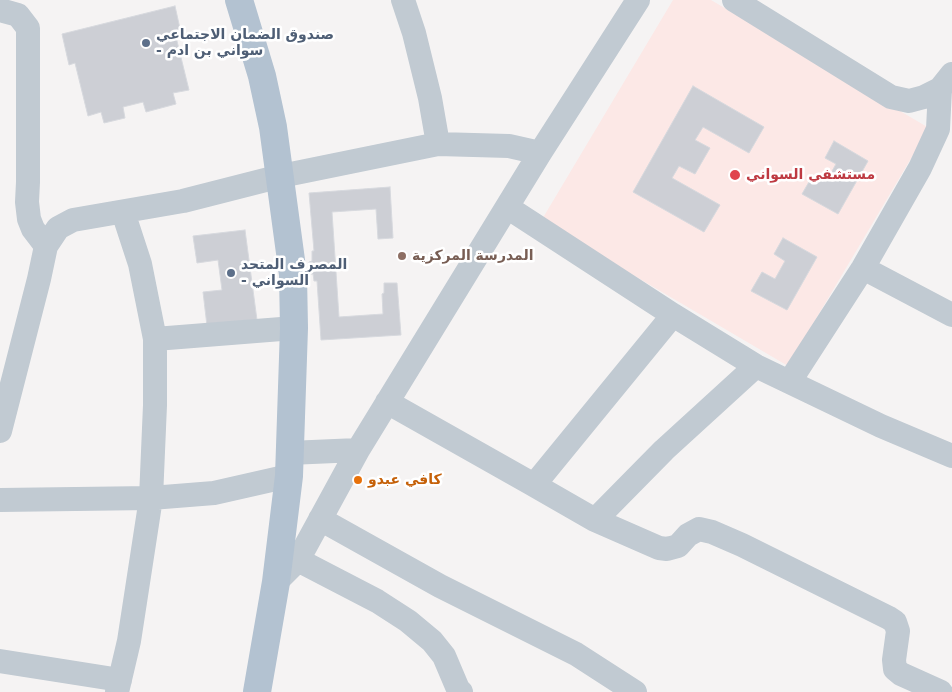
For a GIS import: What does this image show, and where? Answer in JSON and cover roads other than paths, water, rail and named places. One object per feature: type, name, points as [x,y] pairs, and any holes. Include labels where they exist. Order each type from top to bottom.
[{"type":"main road","points":[[239,0],[262,76],[274,128],[293,275],[294,328],[289,465],[276,582],[257,692]]},
{"type":"street","points":[[403,0],[414,33],[430,98],[438,144]]},
{"type":"street","points":[[276,582],[298,560],[358,450],[387,402],[540,153],[638,0]]},
{"type":"street","points":[[734,0],[891,97],[909,101],[924,97],[946,82]]},
{"type":"street","points":[[0,10],[18,15],[28,28],[27,202],[29,219],[33,229],[46,246]]},
{"type":"street","points":[[790,381],[862,268],[920,168],[938,129],[946,82]]},
{"type":"street","points":[[0,431],[46,246],[58,228],[73,220],[183,201],[281,176],[438,144],[508,146],[540,153]]},
{"type":"street","points":[[507,207],[673,315],[756,366],[881,426],[952,456]]},
{"type":"street","points":[[0,660],[118,686],[129,640],[151,498],[155,405],[155,339],[140,264],[123,212]]},
{"type":"street","points":[[862,268],[952,314]]},
{"type":"street","points":[[534,485],[673,315]]},
{"type":"street","points":[[155,339],[294,328]]},
{"type":"street","points":[[595,520],[664,450],[756,366]]},
{"type":"street","points":[[387,402],[595,520],[644,542],[667,549],[678,546],[688,535],[699,529],[712,532],[742,545],[895,622],[898,632],[894,660],[896,669],[901,674],[941,692]]},
{"type":"street","points":[[0,500],[151,498],[214,493],[289,465],[358,450]]},
{"type":"street","points":[[320,519],[448,590],[569,650],[635,692]]},
{"type":"street","points":[[298,560],[377,601],[408,621],[432,641],[444,656],[461,692]]},
{"type":"place","name":"صندوق الضمان الاجتماعي - سواني بن ادم","points":[[146,43]]},
{"type":"place","name":"مستشفي السواني","points":[[735,175]]},
{"type":"place","name":"المدرسة المركزية","points":[[402,256]]},
{"type":"place","name":"المصرف المتحد - السواني","points":[[231,273]]},
{"type":"place","name":"كافي عبدو","points":[[358,480]]}]
